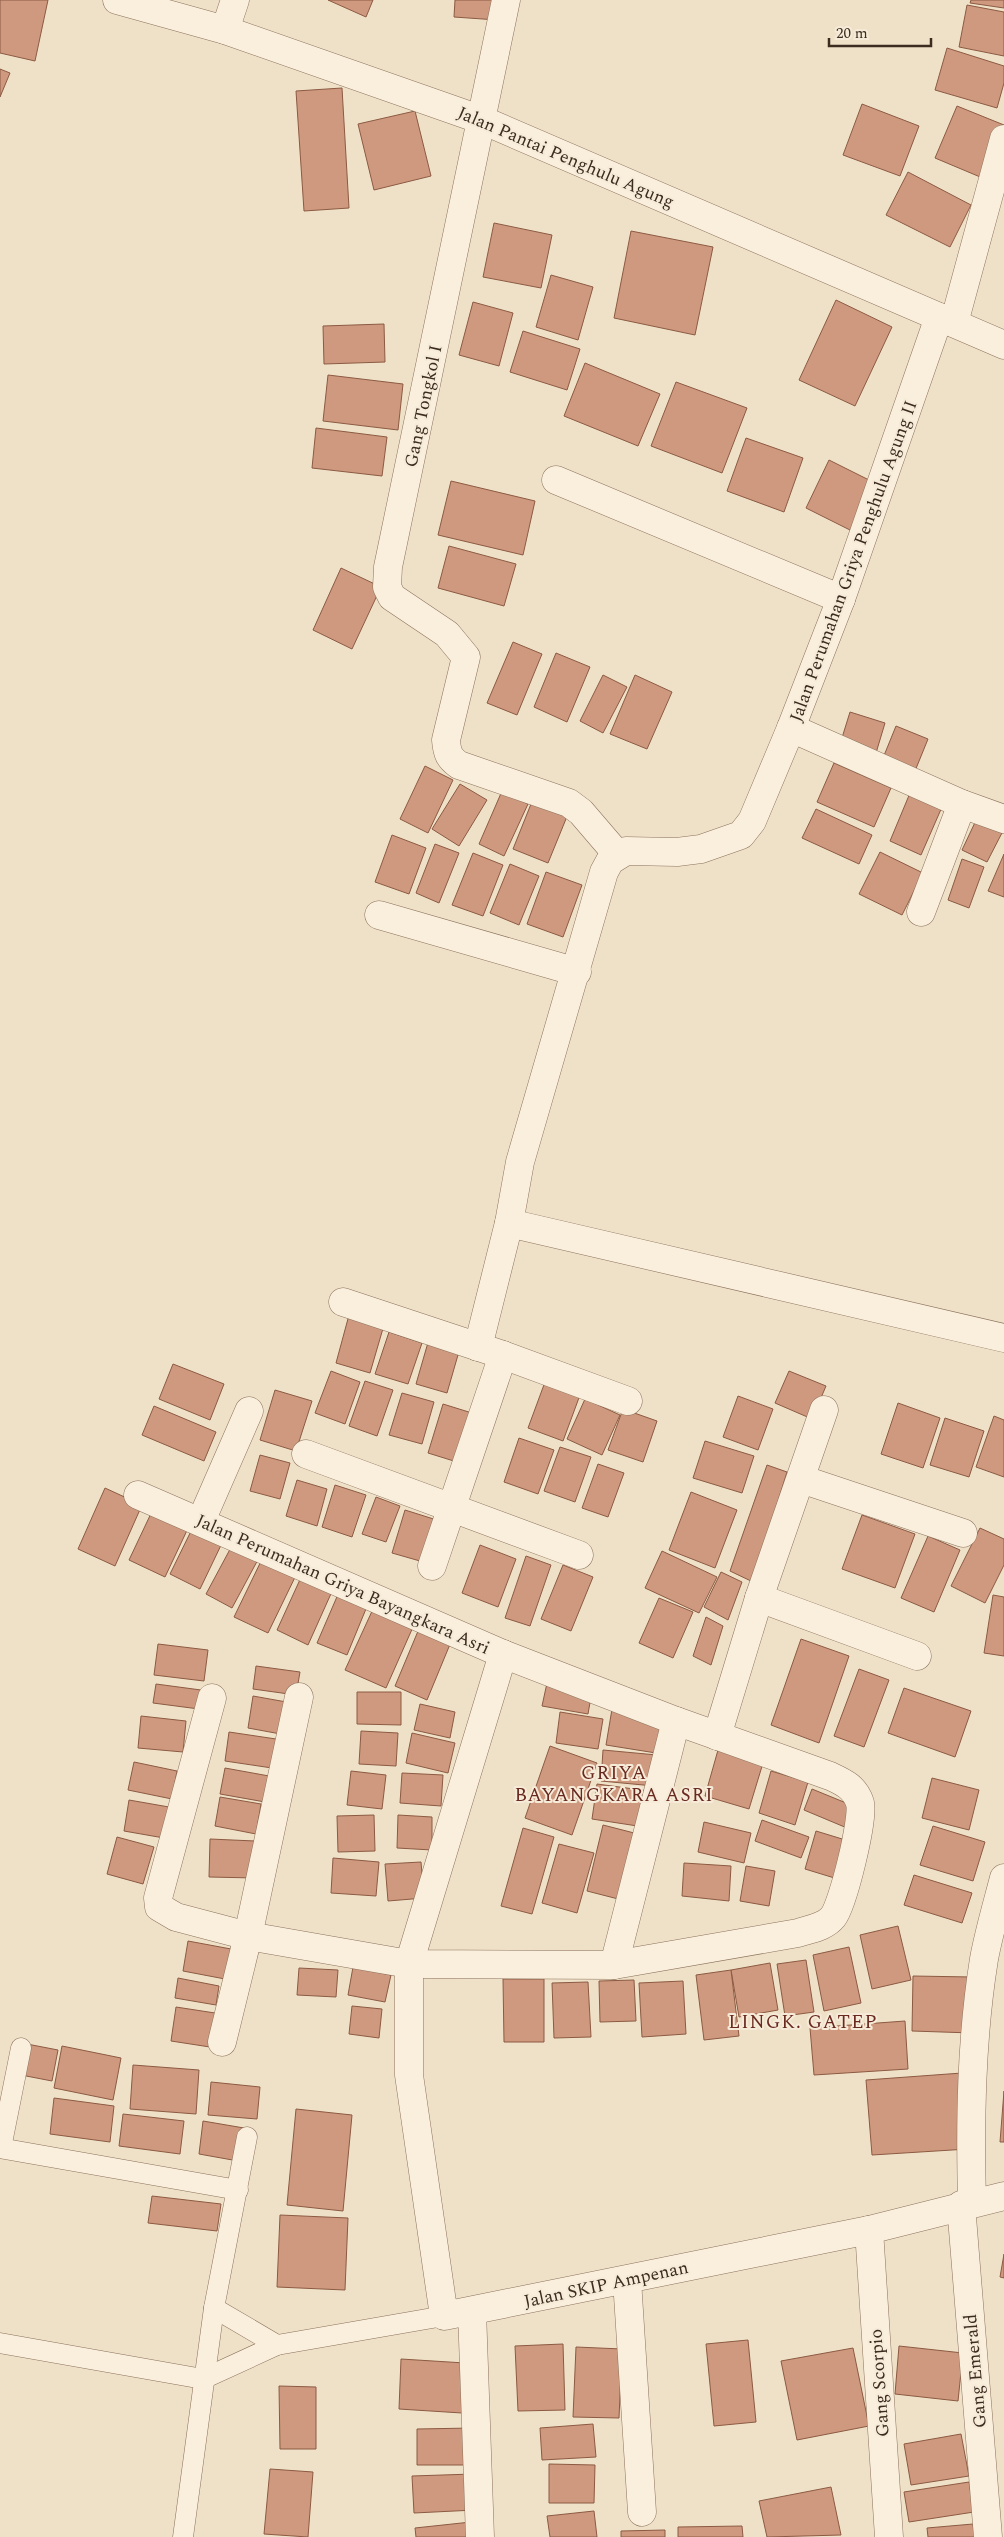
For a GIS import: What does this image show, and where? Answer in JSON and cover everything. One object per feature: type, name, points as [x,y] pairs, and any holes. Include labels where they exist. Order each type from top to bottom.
[{"type":"street","name":"Jalan Pantai Penghulu Agung","points":[[117,0],[225,30],[482,120],[1004,345]]},
{"type":"street","points":[[225,30],[235,0]]},
{"type":"street","name":"Gang Tongkol I","points":[[506,0],[388,568],[387,587],[392,597],[447,634],[466,657],[446,740],[447,752],[452,759],[459,764],[569,803],[581,812],[617,854]]},
{"type":"street","name":"Jalan Perumahan Griya Penghulu Agung II","points":[[1004,139],[946,320],[791,728],[962,804],[1004,819]]},
{"type":"street","points":[[556,480],[841,599]]},
{"type":"street","points":[[432,1566],[452,1506],[490,1351],[520,1162],[577,972],[604,872],[617,854],[626,851],[677,852],[701,849],[741,835],[752,821],[791,728]]},
{"type":"street","points":[[920,912],[962,804]]},
{"type":"street","points":[[379,915],[577,972]]},
{"type":"street","points":[[509,1223],[1004,1338]]},
{"type":"street","points":[[343,1302],[490,1351],[628,1401]]},
{"type":"street","points":[[717,1736],[759,1598],[824,1410]]},
{"type":"street","points":[[201,1521],[249,1411]]},
{"type":"street","points":[[306,1454],[452,1506],[579,1555]]},
{"type":"street","points":[[801,1479],[963,1533]]},
{"type":"street","name":"Jalan Perumahan Griya Bayangkara Asri","points":[[138,1495],[503,1654],[409,1964],[409,2075],[444,2316]]},
{"type":"street","points":[[759,1598],[917,1656]]},
{"type":"street","points":[[212,1698],[158,1898],[159,1907],[176,1917],[248,1936],[409,1964],[614,1964],[798,1933],[824,1924],[838,1909],[858,1837],[860,1805],[856,1794],[848,1785],[830,1776],[676,1721],[503,1654]]},
{"type":"street","points":[[222,2042],[248,1936],[299,1697]]},
{"type":"street","points":[[614,1964],[676,1721]]},
{"type":"street","name":"Gang Emerald","points":[[988,2537],[967,2204],[970,2109],[977,2017],[984,1958],[1004,1878]]},
{"type":"street","name":"Jalan SKIP Ampenan","points":[[444,2316],[869,2230],[1004,2196]]},
{"type":"street","name":"Gang Scorpio","points":[[869,2230],[889,2537]]},
{"type":"street","points":[[627,2280],[642,2512]]},
{"type":"street","points":[[472,2311],[480,2537]]},
{"type":"lane","points":[[21,2048],[1,2148],[238,2190]]},
{"type":"lane","points":[[183,2537],[214,2308],[247,2137]]},
{"type":"lane","points":[[214,2308],[277,2345]]},
{"type":"lane","name":"Jalan SKIP Ampenan","points":[[203,2379],[277,2345],[444,2316]]},
{"type":"lane","points":[[0,2343],[203,2379]]},
{"type":"building","points":[[0,0],[48,0],[35,61],[0,53]]},
{"type":"building","points":[[328,0],[373,0],[366,17]]},
{"type":"building","points":[[455,0],[498,0],[497,20],[454,17]]},
{"type":"building","points":[[971,0],[1004,0],[1004,8],[970,3]]},
{"type":"building","points":[[967,5],[1004,12],[1004,56],[959,47]]},
{"type":"building","points":[[947,48],[1004,66],[1004,83],[997,108],[935,90]]},
{"type":"building","points":[[0,69],[10,73],[0,97]]},
{"type":"building","points":[[342,88],[349,208],[304,211],[296,91]]},
{"type":"building","points":[[862,104],[919,126],[900,176],[843,155]]},
{"type":"building","points":[[957,106],[1004,125],[985,179],[935,158]]},
{"type":"building","points":[[415,111],[431,176],[374,190],[358,124]]},
{"type":"building","points":[[908,172],[971,205],[950,247],[886,215]]},
{"type":"building","points":[[494,223],[552,235],[541,288],[483,277]]},
{"type":"building","points":[[631,231],[713,247],[695,335],[614,318]]},
{"type":"building","points":[[551,275],[593,287],[578,340],[536,327]]},
{"type":"building","points":[[836,300],[892,327],[855,406],[799,380]]},
{"type":"building","points":[[473,302],[513,313],[499,366],[459,355]]},
{"type":"building","points":[[384,324],[385,362],[324,364],[323,326]]},
{"type":"building","points":[[523,331],[580,349],[567,390],[510,372]]},
{"type":"building","points":[[585,363],[660,394],[638,446],[564,416]]},
{"type":"building","points":[[328,375],[403,384],[398,430],[323,421]]},
{"type":"building","points":[[676,382],[747,408],[722,473],[651,446]]},
{"type":"building","points":[[316,428],[387,437],[382,476],[312,468]]},
{"type":"building","points":[[746,438],[803,458],[784,512],[727,491]]},
{"type":"building","points":[[829,460],[875,483],[852,531],[806,508]]},
{"type":"building","points":[[451,481],[535,501],[523,555],[438,535]]},
{"type":"building","points":[[449,546],[516,564],[504,606],[438,588]]},
{"type":"building","points":[[341,568],[381,587],[352,649],[313,630]]},
{"type":"building","points":[[513,642],[542,654],[517,715],[487,703]]},
{"type":"building","points":[[556,653],[590,667],[567,722],[534,707]]},
{"type":"building","points":[[603,675],[627,687],[603,733],[580,721]]},
{"type":"building","points":[[635,675],[672,692],[647,749],[610,734]]},
{"type":"building","points":[[850,712],[885,723],[876,753],[841,741]]},
{"type":"building","points":[[896,726],[928,739],[915,771],[883,758]]},
{"type":"building","points":[[834,763],[891,788],[874,827],[817,802]]},
{"type":"building","points":[[425,766],[453,780],[428,833],[400,819]]},
{"type":"building","points":[[460,784],[487,800],[459,846],[432,829]]},
{"type":"building","points":[[502,791],[528,804],[504,856],[479,844]]},
{"type":"building","points":[[910,793],[942,807],[921,855],[890,841]]},
{"type":"building","points":[[533,799],[568,814],[548,863],[513,849]]},
{"type":"building","points":[[816,809],[872,835],[859,864],[802,838]]},
{"type":"building","points":[[979,814],[1004,829],[987,862],[962,850]]},
{"type":"building","points":[[392,835],[426,848],[409,894],[375,882]]},
{"type":"building","points":[[435,844],[459,853],[439,903],[416,893]]},
{"type":"building","points":[[880,852],[923,873],[902,915],[859,894]]},
{"type":"building","points":[[473,853],[503,865],[483,916],[452,905]]},
{"type":"building","points":[[1004,854],[1004,897],[988,891]]},
{"type":"building","points":[[962,859],[984,867],[969,908],[948,900]]},
{"type":"building","points":[[510,864],[539,876],[519,925],[490,913]]},
{"type":"building","points":[[546,872],[582,885],[563,937],[527,924]]},
{"type":"building","points":[[349,1315],[384,1325],[370,1373],[336,1363]]},
{"type":"building","points":[[389,1332],[422,1343],[408,1384],[375,1374]]},
{"type":"building","points":[[429,1339],[460,1348],[447,1393],[416,1384]]},
{"type":"building","points":[[173,1364],[224,1384],[210,1420],[159,1399]]},
{"type":"building","points":[[331,1371],[360,1382],[345,1424],[315,1413]]},
{"type":"building","points":[[789,1371],[826,1386],[812,1419],[775,1403]]},
{"type":"building","points":[[365,1381],[393,1390],[377,1436],[349,1426]]},
{"type":"building","points":[[545,1382],[580,1395],[563,1441],[528,1428]]},
{"type":"building","points":[[275,1390],[312,1401],[296,1451],[260,1440]]},
{"type":"building","points":[[402,1393],[434,1402],[422,1444],[389,1435]]},
{"type":"building","points":[[738,1396],[773,1409],[758,1450],[723,1437]]},
{"type":"building","points":[[585,1399],[620,1415],[602,1455],[567,1439]]},
{"type":"building","points":[[898,1403],[940,1418],[923,1468],[881,1454]]},
{"type":"building","points":[[443,1404],[472,1413],[457,1462],[428,1453]]},
{"type":"building","points":[[154,1406],[216,1432],[204,1461],[142,1435]]},
{"type":"building","points":[[623,1409],[657,1421],[643,1462],[608,1450]]},
{"type":"building","points":[[994,1416],[1004,1420],[1004,1477],[976,1467]]},
{"type":"building","points":[[945,1418],[984,1431],[969,1477],[930,1465]]},
{"type":"building","points":[[519,1438],[554,1450],[538,1494],[504,1482]]},
{"type":"building","points":[[705,1441],[754,1456],[742,1493],[693,1478]]},
{"type":"building","points":[[560,1447],[591,1457],[575,1502],[544,1491]]},
{"type":"building","points":[[260,1455],[290,1463],[280,1499],[250,1491]]},
{"type":"building","points":[[598,1464],[624,1473],[608,1517],[582,1508]]},
{"type":"building","points":[[767,1465],[787,1472],[753,1582],[730,1571]]},
{"type":"building","points":[[297,1480],[327,1489],[317,1526],[286,1516]]},
{"type":"building","points":[[335,1485],[366,1495],[352,1537],[322,1527]]},
{"type":"building","points":[[105,1488],[142,1505],[115,1566],[78,1549]]},
{"type":"building","points":[[691,1492],[737,1510],[715,1568],[669,1550]]},
{"type":"building","points":[[376,1497],[400,1506],[386,1542],[362,1534]]},
{"type":"building","points":[[155,1505],[191,1522],[165,1577],[129,1560]]},
{"type":"building","points":[[405,1510],[440,1521],[427,1563],[392,1553]]},
{"type":"building","points":[[862,1515],[915,1534],[895,1588],[842,1569]]},
{"type":"building","points":[[194,1525],[224,1539],[200,1589],[170,1574]]},
{"type":"building","points":[[980,1528],[1004,1539],[1004,1565],[985,1603],[951,1586]]},
{"type":"building","points":[[928,1536],[960,1550],[934,1612],[901,1598]]},
{"type":"building","points":[[235,1540],[261,1554],[232,1608],[206,1594]]},
{"type":"building","points":[[480,1545],[516,1559],[498,1607],[462,1593]]},
{"type":"building","points":[[662,1551],[717,1577],[699,1613],[645,1588]]},
{"type":"building","points":[[265,1553],[299,1569],[268,1633],[234,1617]]},
{"type":"building","points":[[526,1556],[551,1565],[530,1626],[505,1618]]},
{"type":"building","points":[[563,1565],[593,1577],[571,1631],[541,1619]]},
{"type":"building","points":[[721,1572],[742,1582],[728,1620],[704,1607]]},
{"type":"building","points":[[303,1573],[334,1587],[308,1645],[277,1630]]},
{"type":"building","points":[[339,1592],[368,1604],[347,1655],[317,1643]]},
{"type":"building","points":[[993,1595],[1004,1597],[1004,1656],[984,1653]]},
{"type":"building","points":[[659,1598],[693,1612],[673,1658],[639,1643]]},
{"type":"building","points":[[373,1609],[413,1627],[386,1688],[345,1670]]},
{"type":"building","points":[[706,1617],[723,1626],[711,1665],[693,1656]]},
{"type":"building","points":[[421,1624],[453,1637],[427,1700],[395,1686]]},
{"type":"building","points":[[801,1639],[849,1656],[819,1743],[771,1725]]},
{"type":"building","points":[[158,1644],[208,1650],[204,1681],[154,1675]]},
{"type":"building","points":[[256,1666],[300,1672],[296,1695],[253,1689]]},
{"type":"building","points":[[859,1669],[889,1680],[864,1747],[834,1736]]},
{"type":"building","points":[[547,1683],[592,1691],[588,1714],[542,1706]]},
{"type":"building","points":[[156,1684],[201,1690],[199,1709],[153,1703]]},
{"type":"building","points":[[904,1688],[971,1711],[955,1757],[888,1733]]},
{"type":"building","points":[[357,1692],[401,1692],[401,1725],[357,1724]]},
{"type":"building","points":[[253,1696],[292,1703],[286,1735],[248,1728]]},
{"type":"building","points":[[420,1704],[455,1712],[450,1738],[414,1730]]},
{"type":"building","points":[[612,1709],[662,1718],[656,1753],[606,1745]]},
{"type":"building","points":[[560,1712],[603,1719],[598,1749],[556,1743]]},
{"type":"building","points":[[141,1716],[186,1721],[183,1752],[138,1748]]},
{"type":"building","points":[[361,1731],[398,1733],[396,1766],[359,1764]]},
{"type":"building","points":[[229,1732],[276,1739],[272,1768],[225,1761]]},
{"type":"building","points":[[412,1733],[455,1743],[448,1773],[406,1763]]},
{"type":"building","points":[[550,1746],[597,1763],[572,1835],[525,1818]]},
{"type":"building","points":[[603,1750],[657,1755],[654,1786],[601,1781]]},
{"type":"building","points":[[718,1750],[763,1763],[749,1809],[705,1796]]},
{"type":"building","points":[[134,1762],[177,1771],[172,1799],[128,1790]]},
{"type":"building","points":[[225,1768],[269,1776],[265,1802],[220,1794]]},
{"type":"building","points":[[351,1771],[386,1775],[382,1809],[347,1805]]},
{"type":"building","points":[[771,1771],[808,1782],[795,1825],[759,1813]]},
{"type":"building","points":[[402,1773],[443,1775],[441,1806],[400,1803]]},
{"type":"building","points":[[932,1778],[979,1790],[969,1830],[922,1818]]},
{"type":"building","points":[[597,1784],[649,1791],[644,1827],[592,1819]]},
{"type":"building","points":[[812,1789],[856,1807],[847,1828],[804,1810]]},
{"type":"building","points":[[220,1797],[261,1804],[256,1834],[215,1826]]},
{"type":"building","points":[[129,1800],[169,1807],[164,1838],[124,1831]]},
{"type":"building","points":[[374,1815],[375,1851],[338,1852],[337,1816]]},
{"type":"building","points":[[398,1815],[432,1817],[432,1850],[397,1848]]},
{"type":"building","points":[[762,1820],[809,1837],[801,1858],[755,1841]]},
{"type":"building","points":[[704,1822],[751,1833],[744,1863],[698,1852]]},
{"type":"building","points":[[603,1825],[642,1835],[626,1901],[587,1891]]},
{"type":"building","points":[[933,1826],[985,1842],[973,1881],[920,1865]]},
{"type":"building","points":[[523,1828],[554,1837],[532,1914],[501,1906]]},
{"type":"building","points":[[816,1831],[852,1842],[841,1880],[805,1869]]},
{"type":"building","points":[[117,1837],[154,1847],[143,1884],[107,1874]]},
{"type":"building","points":[[210,1839],[255,1841],[255,1878],[209,1877]]},
{"type":"building","points":[[559,1844],[594,1853],[577,1913],[542,1903]]},
{"type":"building","points":[[333,1858],[379,1862],[376,1896],[331,1893]]},
{"type":"building","points":[[421,1862],[424,1898],[388,1901],[385,1864]]},
{"type":"building","points":[[684,1863],[731,1866],[729,1901],[682,1896]]},
{"type":"building","points":[[746,1866],[775,1871],[769,1906],[740,1901]]},
{"type":"building","points":[[914,1875],[972,1893],[962,1923],[904,1905]]},
{"type":"building","points":[[898,1926],[911,1980],[872,1989],[860,1935]]},
{"type":"building","points":[[188,1941],[231,1949],[225,1979],[183,1971]]},
{"type":"building","points":[[849,1947],[861,2003],[824,2011],[813,1955]]},
{"type":"building","points":[[806,1960],[814,2012],[785,2016],[777,1964]]},
{"type":"building","points":[[770,1963],[778,2010],[739,2017],[731,1970]]},
{"type":"building","points":[[353,1967],[391,1975],[385,2002],[348,1995]]},
{"type":"building","points":[[299,1968],[338,1970],[336,1997],[297,1995]]},
{"type":"building","points":[[731,1970],[739,2036],[704,2040],[696,1975]]},
{"type":"building","points":[[913,1976],[972,1977],[972,2033],[912,2031]]},
{"type":"building","points":[[178,1978],[219,1986],[216,2005],[175,1998]]},
{"type":"building","points":[[503,1979],[544,1979],[544,2042],[504,2042]]},
{"type":"building","points":[[634,1980],[636,2021],[600,2022],[599,1981]]},
{"type":"building","points":[[683,1981],[686,2034],[642,2037],[639,1983]]},
{"type":"building","points":[[588,1982],[591,2037],[554,2038],[552,1983]]},
{"type":"building","points":[[352,2006],[382,2009],[379,2038],[349,2034]]},
{"type":"building","points":[[176,2007],[215,2013],[210,2047],[171,2041]]},
{"type":"building","points":[[905,2021],[908,2069],[814,2075],[810,2028]]},
{"type":"building","points":[[27,2044],[58,2050],[52,2081],[21,2075]]},
{"type":"building","points":[[62,2046],[121,2058],[113,2100],[54,2088]]},
{"type":"building","points":[[133,2065],[199,2070],[196,2114],[130,2109]]},
{"type":"building","points":[[962,2073],[968,2149],[872,2155],[866,2080]]},
{"type":"building","points":[[211,2082],[260,2087],[257,2119],[208,2115]]},
{"type":"building","points":[[1004,2091],[1004,2142],[1000,2142]]},
{"type":"building","points":[[54,2098],[114,2106],[110,2142],[50,2134]]},
{"type":"building","points":[[296,2109],[352,2115],[343,2211],[287,2205]]},
{"type":"building","points":[[123,2114],[184,2121],[180,2154],[119,2146]]},
{"type":"building","points":[[203,2121],[244,2128],[238,2161],[199,2154]]},
{"type":"building","points":[[152,2196],[221,2204],[217,2231],[148,2223]]},
{"type":"building","points":[[280,2215],[348,2218],[345,2290],[277,2287]]},
{"type":"building","points":[[1004,2254],[1004,2278],[1000,2277]]},
{"type":"building","points":[[748,2340],[756,2422],[714,2426],[706,2344]]},
{"type":"building","points":[[563,2344],[565,2410],[518,2411],[515,2346]]},
{"type":"building","points":[[899,2346],[963,2353],[958,2401],[895,2394]]},
{"type":"building","points":[[576,2347],[622,2349],[619,2418],[573,2417]]},
{"type":"building","points":[[853,2348],[869,2426],[797,2440],[781,2361]]},
{"type":"building","points":[[401,2359],[465,2363],[462,2413],[399,2409]]},
{"type":"building","points":[[279,2386],[316,2387],[316,2449],[280,2449]]},
{"type":"building","points":[[593,2424],[596,2457],[542,2460],[540,2428]]},
{"type":"building","points":[[472,2428],[472,2465],[417,2465],[417,2429]]},
{"type":"building","points":[[961,2434],[969,2476],[911,2485],[904,2444]]},
{"type":"building","points":[[549,2464],[595,2465],[594,2503],[549,2503]]},
{"type":"building","points":[[270,2469],[313,2472],[308,2537],[264,2534]]},
{"type":"building","points":[[473,2474],[475,2510],[414,2513],[412,2476]]},
{"type":"building","points":[[969,2482],[974,2512],[909,2522],[904,2492]]},
{"type":"building","points":[[831,2487],[841,2535],[767,2537],[759,2501]]},
{"type":"building","points":[[594,2511],[597,2537],[550,2537],[547,2516]]},
{"type":"building","points":[[471,2522],[473,2537],[416,2537],[415,2528]]},
{"type":"building","points":[[973,2524],[975,2537],[928,2537],[927,2528]]},
{"type":"building","points":[[742,2526],[743,2537],[678,2537],[678,2527]]},
{"type":"building","points":[[665,2530],[665,2537],[621,2537],[621,2531]]},
{"type":"district","name":"GRIYA BAYANGKARA ASRI","points":[[614,1783]]},
{"type":"district","name":"LINGK. GATEP","points":[[803,2021]]}]
